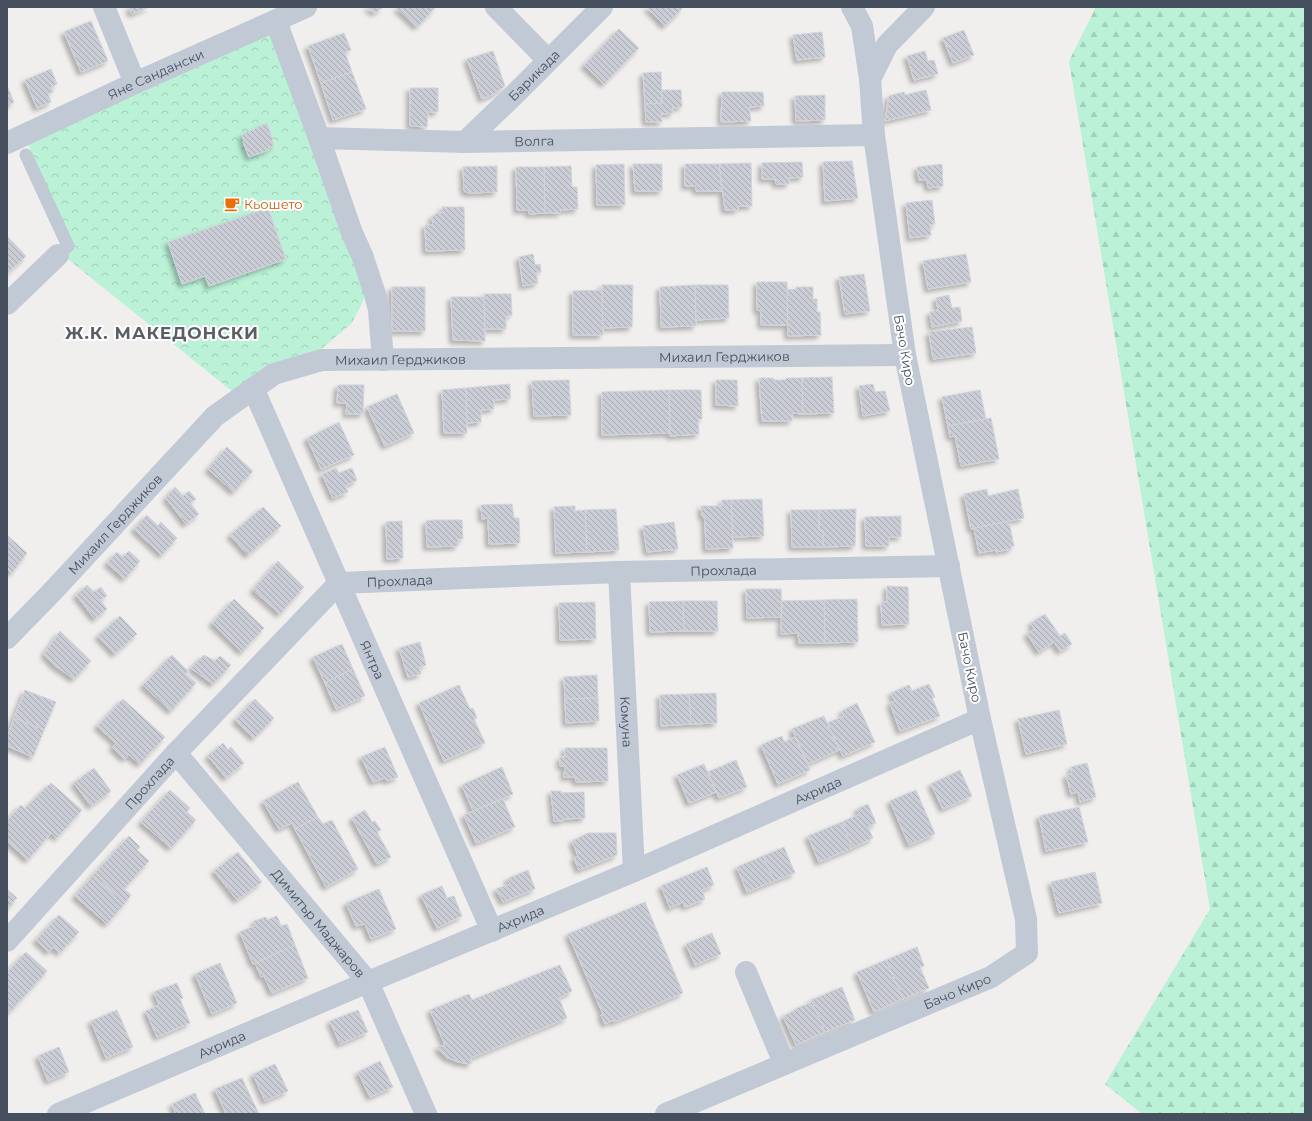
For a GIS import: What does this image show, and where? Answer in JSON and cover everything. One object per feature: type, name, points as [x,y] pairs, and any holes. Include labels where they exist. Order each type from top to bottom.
[{"type":"street","points":[[104,7],[135,83]]},
{"type":"street","name":"Яне Сандански","points":[[7,143],[135,83],[306,7]]},
{"type":"street","points":[[496,7],[548,60]]},
{"type":"street","name":"Барикада","points":[[464,142],[518,91],[602,7]]},
{"type":"street","name":"Бачо Киро","points":[[666,1114],[991,977],[1027,953],[1026,919],[980,719],[905,355],[874,135],[870,79],[862,26],[852,7]]},
{"type":"street","points":[[870,79],[887,45],[924,7]]},
{"type":"street","points":[[276,21],[375,294],[379,310],[382,360]]},
{"type":"street","name":"Волга","points":[[319,138],[464,142],[874,135]]},
{"type":"street","points":[[7,304],[58,255]]},
{"type":"street","name":"Михаил Герджиков","points":[[7,638],[52,592],[215,416],[274,374],[322,360],[905,355]]},
{"type":"street","name":"Янтра","points":[[253,388],[492,931]]},
{"type":"street","name":"Прохлада","points":[[7,941],[176,753],[339,584],[619,572],[949,566]]},
{"type":"street","name":"Комуна","points":[[619,572],[634,871]]},
{"type":"street","name":"Ахрида","points":[[58,1114],[634,871],[980,719]]},
{"type":"street","name":"Димитър Маджаров","points":[[176,753],[368,982],[426,1114]]},
{"type":"street","points":[[746,972],[784,1063]]},
{"type":"lane","points":[[26,155],[68,246],[58,255]]},
{"type":"green space","points":[[1096,7],[1305,7],[1305,1114],[1142,1114],[1105,1084],[1210,909],[1069,61]]},
{"type":"green space","points":[[275,28],[367,293],[352,323],[319,351],[233,392],[64,256],[73,246],[26,140]]},
{"type":"building","points":[[129,7],[149,7],[132,14]]},
{"type":"building","points":[[367,7],[383,7],[375,13]]},
{"type":"building","points":[[436,7],[417,27],[397,8]]},
{"type":"building","points":[[647,7],[679,7],[682,9],[665,26]]},
{"type":"building","points":[[91,21],[108,61],[81,72],[64,32]]},
{"type":"building","points":[[619,29],[639,48],[604,84],[584,65]]},
{"type":"building","points":[[964,30],[974,55],[953,63],[943,38]]},
{"type":"building","points":[[822,32],[825,57],[797,60],[793,35]]},
{"type":"building","points":[[344,33],[351,50],[345,52],[352,72],[321,83],[308,46]]},
{"type":"building","points":[[493,51],[505,86],[494,94],[482,99],[467,59]]},
{"type":"building","points":[[925,51],[928,61],[934,60],[938,74],[914,80],[907,56]]},
{"type":"building","points":[[51,69],[57,84],[51,87],[53,92],[48,94],[51,102],[37,108],[25,80]]},
{"type":"building","points":[[352,72],[366,109],[333,120],[321,83]]},
{"type":"building","points":[[661,72],[662,103],[645,104],[643,73]]},
{"type":"building","points":[[7,86],[14,102],[7,106]]},
{"type":"building","points":[[410,88],[438,88],[438,112],[428,112],[427,127],[410,126]]},
{"type":"building","points":[[662,90],[681,90],[682,107],[672,108],[673,113],[661,114],[662,122],[646,122],[645,104],[662,103]]},
{"type":"building","points":[[926,90],[931,110],[885,121],[889,96],[904,92],[905,95]]},
{"type":"building","points":[[722,92],[763,92],[764,106],[749,107],[751,121],[721,122]]},
{"type":"building","points":[[825,95],[825,120],[796,121],[795,96]]},
{"type":"building","points":[[267,123],[274,146],[268,148],[269,150],[249,157],[242,135]]},
{"type":"building","points":[[852,161],[858,198],[825,201],[823,162]]},
{"type":"building","points":[[802,162],[803,177],[789,178],[789,184],[776,184],[775,179],[762,179],[762,163]]},
{"type":"building","points":[[751,163],[752,206],[738,206],[738,210],[725,210],[719,164]]},
{"type":"building","points":[[624,164],[625,205],[597,205],[596,165]]},
{"type":"building","points":[[633,164],[662,164],[662,191],[635,191]]},
{"type":"building","points":[[685,164],[719,164],[722,191],[696,191],[696,186],[685,186]]},
{"type":"building","points":[[942,164],[943,186],[928,188],[927,180],[919,180],[917,167]]},
{"type":"building","points":[[497,166],[497,192],[469,193],[464,191],[463,167]]},
{"type":"building","points":[[571,166],[572,187],[577,187],[578,209],[561,210],[560,213],[545,213],[544,167]]},
{"type":"building","points":[[516,167],[544,167],[545,213],[529,214],[529,210],[517,210]]},
{"type":"building","points":[[932,200],[935,224],[930,225],[931,235],[910,238],[906,203]]},
{"type":"building","points":[[442,207],[464,207],[465,250],[426,251],[425,225],[433,225],[432,217],[437,213],[443,213]]},
{"type":"building","points":[[268,208],[286,259],[209,286],[205,276],[182,284],[168,242]]},
{"type":"building","points":[[7,236],[26,256],[7,274]]},
{"type":"building","points":[[533,254],[535,265],[540,264],[541,272],[536,273],[538,283],[523,286],[519,257]]},
{"type":"building","points":[[966,254],[971,282],[928,289],[923,261]]},
{"type":"building","points":[[864,274],[870,311],[845,314],[839,277]]},
{"type":"building","points":[[757,282],[787,282],[788,325],[761,325],[761,311],[757,310]]},
{"type":"building","points":[[602,285],[633,285],[632,327],[602,328]]},
{"type":"building","points":[[695,285],[728,285],[729,318],[696,320]]},
{"type":"building","points":[[695,285],[696,326],[661,327],[660,287]]},
{"type":"building","points":[[392,287],[425,287],[425,331],[392,331]]},
{"type":"building","points":[[797,287],[813,287],[813,299],[817,299],[817,312],[820,312],[821,335],[788,336],[787,290],[796,289]]},
{"type":"building","points":[[602,290],[603,335],[573,335],[573,291]]},
{"type":"building","points":[[484,294],[511,294],[512,315],[506,316],[506,329],[485,329]]},
{"type":"building","points":[[949,295],[952,308],[960,307],[962,321],[932,327],[930,312],[938,310],[936,298]]},
{"type":"building","points":[[451,297],[484,297],[485,341],[453,340]]},
{"type":"building","points":[[972,327],[976,353],[933,359],[929,332]]},
{"type":"building","points":[[832,377],[834,413],[803,414],[802,378]]},
{"type":"building","points":[[759,378],[785,380],[787,378],[802,378],[803,414],[792,413],[792,421],[762,421]]},
{"type":"building","points":[[569,380],[571,415],[534,416],[532,381]]},
{"type":"building","points":[[716,380],[737,380],[738,406],[716,405]]},
{"type":"building","points":[[510,384],[510,399],[494,400],[494,409],[481,410],[481,422],[467,423],[466,388]]},
{"type":"building","points":[[873,384],[875,392],[885,391],[890,411],[863,416],[859,386]]},
{"type":"building","points":[[338,385],[364,385],[363,414],[346,414],[347,403],[337,403]]},
{"type":"building","points":[[466,388],[467,433],[444,433],[442,390]]},
{"type":"building","points":[[669,390],[670,433],[602,435],[602,392]]},
{"type":"building","points":[[669,390],[701,390],[702,419],[698,419],[699,434],[670,436]]},
{"type":"building","points":[[980,390],[986,419],[948,426],[942,397]]},
{"type":"building","points":[[397,394],[414,433],[385,446],[367,407]]},
{"type":"building","points":[[991,418],[999,459],[961,466],[955,436],[950,437],[948,426]]},
{"type":"building","points":[[339,422],[354,455],[321,469],[307,438]]},
{"type":"building","points":[[227,447],[253,471],[234,492],[208,469]]},
{"type":"building","points":[[336,468],[339,473],[352,468],[357,480],[345,486],[348,492],[333,498],[322,474]]},
{"type":"building","points":[[175,487],[183,496],[189,491],[196,499],[190,503],[199,514],[186,524],[166,498]]},
{"type":"building","points":[[987,489],[988,496],[1018,489],[1024,518],[971,529],[964,494]]},
{"type":"building","points":[[762,499],[764,536],[733,537],[731,500]]},
{"type":"building","points":[[722,500],[731,500],[733,548],[706,549],[705,522],[704,516],[702,516],[701,506],[722,506]]},
{"type":"building","points":[[512,504],[514,518],[519,518],[520,543],[489,544],[488,518],[482,519],[481,505]]},
{"type":"building","points":[[575,506],[575,511],[585,510],[587,552],[556,553],[554,507]]},
{"type":"building","points":[[263,507],[281,526],[248,555],[230,535]]},
{"type":"building","points":[[616,509],[619,550],[587,552],[585,510]]},
{"type":"building","points":[[856,509],[855,546],[823,547],[823,531],[819,530],[819,510]]},
{"type":"building","points":[[791,510],[819,510],[819,530],[823,531],[823,547],[792,547]]},
{"type":"building","points":[[147,515],[158,526],[161,522],[177,538],[162,555],[134,529]]},
{"type":"building","points":[[901,516],[901,537],[889,537],[889,546],[866,546],[865,517]]},
{"type":"building","points":[[462,520],[463,539],[458,539],[458,546],[427,547],[426,521]]},
{"type":"building","points":[[402,521],[403,558],[387,559],[386,522]]},
{"type":"building","points":[[1009,521],[1014,546],[1011,547],[1011,549],[996,552],[996,550],[979,553],[974,528]]},
{"type":"building","points":[[674,522],[678,549],[647,552],[643,526]]},
{"type":"building","points":[[7,535],[27,553],[12,573],[7,569]]},
{"type":"building","points":[[129,551],[140,561],[125,579],[107,563],[117,552],[123,557]]},
{"type":"building","points":[[278,561],[304,587],[280,614],[253,590]]},
{"type":"building","points":[[87,585],[94,592],[101,587],[107,596],[100,600],[107,609],[95,619],[76,595]]},
{"type":"building","points":[[887,586],[908,587],[909,624],[882,625],[881,602],[887,602]]},
{"type":"building","points":[[746,589],[781,589],[782,617],[747,618]]},
{"type":"building","points":[[234,599],[264,628],[242,652],[212,623]]},
{"type":"building","points":[[857,599],[858,642],[825,643],[824,600]]},
{"type":"building","points":[[824,600],[825,643],[799,643],[798,633],[781,634],[782,601]]},
{"type":"building","points":[[683,601],[684,631],[650,632],[649,602]]},
{"type":"building","points":[[683,601],[717,601],[718,631],[684,631]]},
{"type":"building","points":[[595,602],[596,639],[560,640],[559,603]]},
{"type":"building","points":[[1045,614],[1060,636],[1065,633],[1072,644],[1060,651],[1054,642],[1039,652],[1027,634],[1034,629],[1031,623]]},
{"type":"building","points":[[120,616],[137,634],[115,654],[98,636]]},
{"type":"building","points":[[60,631],[91,661],[74,679],[54,665],[44,654]]},
{"type":"building","points":[[420,642],[426,665],[419,667],[421,674],[408,677],[399,648]]},
{"type":"building","points":[[342,644],[353,669],[325,683],[313,657]]},
{"type":"building","points":[[172,655],[188,671],[186,674],[196,683],[171,711],[143,685]]},
{"type":"building","points":[[204,655],[215,661],[220,656],[231,665],[213,684],[191,668]]},
{"type":"building","points":[[353,669],[365,696],[336,709],[325,683]]},
{"type":"building","points":[[597,675],[598,698],[565,699],[564,677]]},
{"type":"building","points":[[929,684],[935,697],[932,698],[940,716],[900,731],[890,703],[895,701],[891,693],[909,685],[912,691]]},
{"type":"building","points":[[459,685],[470,709],[473,708],[477,718],[474,719],[485,743],[444,761],[419,703]]},
{"type":"building","points":[[25,690],[56,702],[44,730],[14,718]]},
{"type":"building","points":[[716,693],[717,723],[691,724],[689,694]]},
{"type":"building","points":[[689,694],[691,724],[661,726],[660,695]]},
{"type":"building","points":[[598,698],[599,721],[566,723],[565,699]]},
{"type":"building","points":[[123,699],[165,737],[140,764],[129,755],[125,759],[112,747],[116,743],[97,726]]},
{"type":"building","points":[[255,699],[274,718],[254,738],[235,720]]},
{"type":"building","points":[[857,703],[875,742],[843,756],[827,723],[844,716],[842,711]]},
{"type":"building","points":[[1059,710],[1067,744],[1026,754],[1018,719]]},
{"type":"building","points":[[824,716],[839,750],[808,764],[792,729]]},
{"type":"building","points":[[14,718],[44,730],[33,757],[7,746],[7,738]]},
{"type":"building","points":[[782,736],[784,742],[795,737],[810,770],[778,784],[761,745]]},
{"type":"building","points":[[223,743],[228,750],[231,747],[244,763],[226,778],[208,756]]},
{"type":"building","points":[[385,747],[398,777],[387,781],[385,778],[373,782],[361,757]]},
{"type":"building","points":[[565,748],[607,748],[608,781],[576,782],[575,777],[564,777],[565,766],[560,766],[560,757],[565,757]]},
{"type":"building","points":[[736,760],[747,787],[719,798],[708,772]]},
{"type":"building","points":[[1087,763],[1096,797],[1080,802],[1078,792],[1071,794],[1066,775],[1072,774],[1071,767]]},
{"type":"building","points":[[704,764],[716,792],[689,803],[677,775]]},
{"type":"building","points":[[502,767],[513,794],[473,811],[462,785]]},
{"type":"building","points":[[94,768],[111,791],[91,806],[74,783]]},
{"type":"building","points":[[960,770],[972,796],[943,809],[931,784]]},
{"type":"building","points":[[298,782],[318,817],[295,829],[292,823],[279,829],[263,801]]},
{"type":"building","points":[[51,783],[82,810],[57,838],[25,809]]},
{"type":"building","points":[[170,790],[190,808],[187,812],[196,820],[171,848],[141,822]]},
{"type":"building","points":[[916,790],[935,834],[909,845],[890,801]]},
{"type":"building","points":[[551,791],[561,791],[561,793],[584,792],[585,818],[554,821]]},
{"type":"building","points":[[503,799],[515,827],[476,843],[464,815]]},
{"type":"building","points":[[868,804],[876,823],[868,827],[873,838],[852,848],[842,822],[860,814],[857,809]]},
{"type":"building","points":[[21,805],[51,833],[28,860],[7,841],[7,821]]},
{"type":"building","points":[[1079,807],[1088,842],[1046,851],[1039,816]]},
{"type":"building","points":[[365,810],[372,822],[375,821],[381,830],[377,832],[391,857],[377,864],[352,818]]},
{"type":"building","points":[[318,817],[323,824],[332,820],[358,869],[326,887],[295,829]]},
{"type":"building","points":[[842,822],[852,848],[819,862],[808,836]]},
{"type":"building","points":[[588,833],[616,833],[617,855],[579,870],[574,858],[578,856],[572,841]]},
{"type":"building","points":[[129,836],[140,847],[137,850],[149,861],[124,889],[131,895],[125,903],[93,875]]},
{"type":"building","points":[[784,847],[795,873],[774,881],[763,856]]},
{"type":"building","points":[[238,852],[262,882],[237,900],[214,871]]},
{"type":"building","points":[[763,856],[774,881],[747,892],[737,867]]},
{"type":"building","points":[[707,867],[714,885],[702,890],[705,899],[685,907],[683,902],[670,908],[661,886]]},
{"type":"building","points":[[528,870],[535,889],[503,902],[496,889],[510,884],[507,879]]},
{"type":"building","points":[[1095,872],[1102,903],[1059,913],[1051,882]]},
{"type":"building","points":[[93,875],[125,903],[107,924],[75,896]]},
{"type":"building","points":[[442,886],[447,898],[454,896],[462,916],[437,928],[421,895]]},
{"type":"building","points":[[7,889],[17,898],[7,909]]},
{"type":"building","points":[[379,889],[396,929],[371,939],[365,924],[356,926],[346,903]]},
{"type":"building","points":[[645,902],[683,993],[614,1022],[613,1020],[605,1024],[601,1015],[603,1014],[568,934]]},
{"type":"building","points":[[59,915],[79,932],[67,945],[47,928]]},
{"type":"building","points":[[277,916],[281,926],[287,924],[295,945],[253,964],[240,932],[256,925],[254,921],[266,917],[267,920]]},
{"type":"building","points":[[47,928],[67,945],[60,953],[53,947],[49,952],[36,940]]},
{"type":"building","points":[[712,933],[721,954],[695,965],[686,944]]},
{"type":"building","points":[[295,945],[308,978],[272,993],[264,976],[261,977],[255,963]]},
{"type":"building","points":[[917,947],[924,966],[920,967],[929,988],[903,999],[886,960]]},
{"type":"building","points":[[26,952],[47,971],[29,991],[7,972]]},
{"type":"building","points":[[886,960],[903,999],[874,1012],[857,972]]},
{"type":"building","points":[[220,963],[237,1003],[212,1014],[195,974]]},
{"type":"building","points":[[560,965],[572,991],[559,998],[567,1018],[471,1058],[471,1064],[458,1062],[446,1057],[437,1047],[445,1045],[430,1010],[469,994],[472,1000]]},
{"type":"building","points":[[7,972],[29,991],[10,1012],[7,1010]]},
{"type":"building","points":[[177,983],[183,998],[180,999],[190,1023],[157,1037],[146,1011],[159,1005],[154,992]]},
{"type":"building","points":[[842,987],[855,1020],[825,1032],[811,1000]]},
{"type":"building","points":[[812,1002],[825,1032],[796,1045],[783,1016]]},
{"type":"building","points":[[117,1010],[133,1047],[106,1058],[91,1021]]},
{"type":"building","points":[[358,1010],[368,1032],[340,1044],[330,1021]]},
{"type":"building","points":[[59,1047],[69,1072],[48,1081],[38,1056]]},
{"type":"building","points":[[380,1061],[393,1087],[370,1097],[358,1072]]},
{"type":"building","points":[[275,1064],[288,1091],[265,1101],[253,1074]]},
{"type":"building","points":[[242,1078],[259,1114],[226,1114],[215,1089]]},
{"type":"building","points":[[195,1093],[205,1114],[176,1114],[172,1104]]},
{"type":"place","name":"Кьошето","points":[[232,204]]},
{"type":"district","name":"Ж.К. МАКЕДОНСКИ","points":[[162,333]]}]
